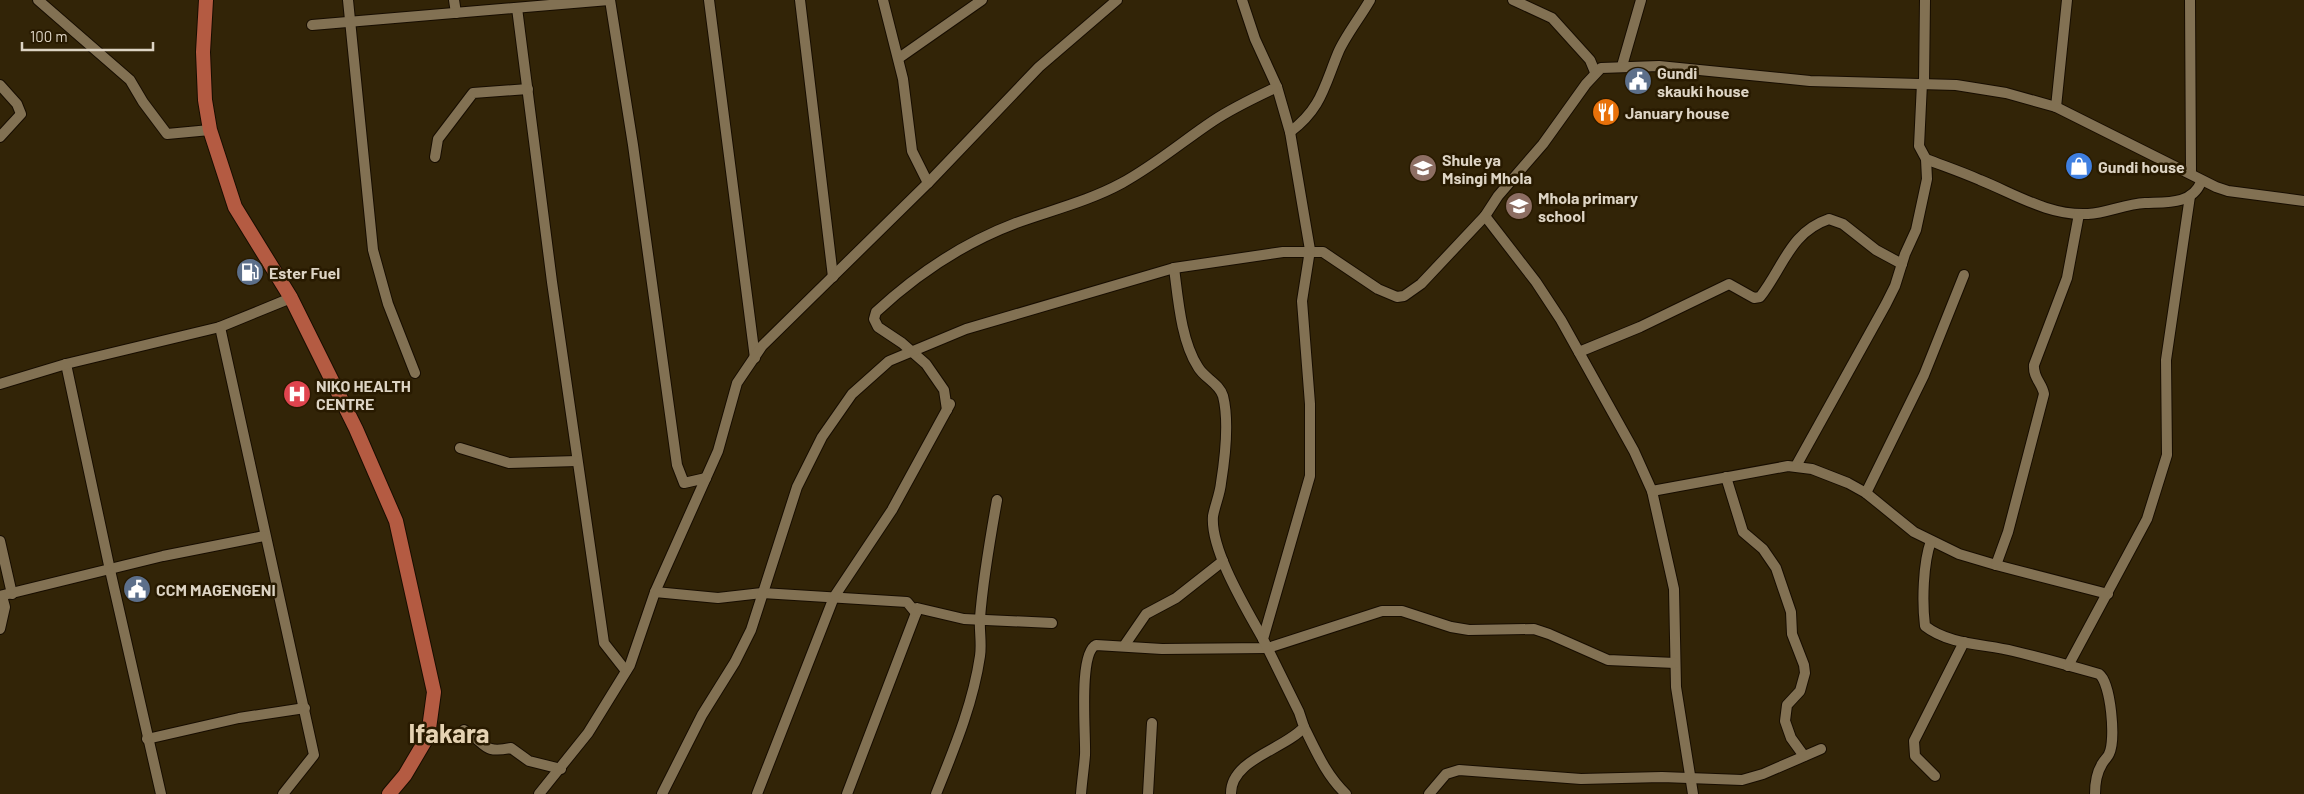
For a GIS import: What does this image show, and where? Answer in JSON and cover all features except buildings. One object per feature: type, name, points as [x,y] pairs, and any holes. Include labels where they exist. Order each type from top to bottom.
[{"type":"main road","points":[[206,0],[203,62],[205,100],[210,130],[235,207],[291,298],[356,429],[396,521],[434,692],[428,736],[404,775],[389,794]]},
{"type":"street","points":[[38,0],[130,80],[143,102],[167,134],[210,130]]},
{"type":"street","points":[[348,0],[373,250],[388,304],[415,372]]},
{"type":"street","points":[[454,0],[456,13]]},
{"type":"street","points":[[312,25],[609,0],[633,145],[677,465],[684,483],[706,478]]},
{"type":"street","points":[[709,0],[754,358]]},
{"type":"street","points":[[800,0],[833,277]]},
{"type":"street","points":[[883,0],[899,58],[912,151],[928,183]]},
{"type":"street","points":[[899,58],[982,0]]},
{"type":"street","points":[[539,794],[588,733],[626,671],[655,592],[718,451],[737,383],[762,346],[928,183],[1039,67],[1117,0]]},
{"type":"street","points":[[1242,0],[1255,39],[1278,87],[1290,132],[1310,250],[1302,301],[1310,404],[1310,476],[1265,643]]},
{"type":"street","points":[[1290,132],[1305,121],[1315,109],[1326,87],[1338,52],[1370,0]]},
{"type":"street","points":[[1513,0],[1552,18],[1590,60],[1595,72]]},
{"type":"street","points":[[1622,66],[1641,0]]},
{"type":"street","points":[[1796,466],[1895,286],[1922,208],[1927,179],[1926,159],[1919,146],[1925,0]]},
{"type":"street","points":[[2056,107],[2067,0]]},
{"type":"street","points":[[2190,0],[2191,174]]},
{"type":"street","points":[[517,8],[552,282],[604,644],[626,671]]},
{"type":"street","points":[[662,794],[702,715],[751,630],[797,487],[822,437],[852,394],[889,361],[911,350],[966,329],[1174,268],[1283,252],[1310,250],[1330,255],[1378,289],[1397,297],[1404,296],[1421,284],[1485,216],[1498,196],[1543,144],[1595,72],[1608,67],[1659,66],[1810,81],[1956,85],[2006,93],[2056,107],[2191,174],[2201,182],[2228,191],[2304,201]]},
{"type":"street","points":[[0,85],[17,104],[21,114],[0,137]]},
{"type":"street","points":[[757,794],[834,597],[892,510],[950,406],[944,390],[926,364],[911,350],[878,327],[874,319],[876,312],[912,280],[962,248],[1015,224],[1086,200],[1124,182],[1213,121],[1240,105],[1278,87]]},
{"type":"street","points":[[435,156],[438,139],[473,93],[528,89]]},
{"type":"street","points":[[1926,159],[1981,180],[2019,199],[2068,213],[2079,214],[2090,214],[2136,204],[2177,201],[2190,196],[2201,182]]},
{"type":"street","points":[[2068,666],[2091,619],[2108,594],[2147,519],[2167,455],[2166,360],[2190,196]]},
{"type":"street","points":[[1996,565],[2008,532],[2044,394],[2043,388],[2035,377],[2034,365],[2067,278],[2079,214]]},
{"type":"street","points":[[1485,216],[1536,282],[1579,352],[1634,451],[1652,492],[1674,589],[1675,663],[1679,706],[1693,794]]},
{"type":"street","points":[[1579,352],[1640,327],[1729,284],[1754,298],[1760,297],[1791,246],[1811,228],[1829,219],[1838,221],[1876,250],[1902,264]]},
{"type":"street","points":[[1174,268],[1181,318],[1192,356],[1198,367],[1216,386],[1223,397],[1225,439],[1221,482],[1213,518],[1223,561],[1234,588],[1265,643],[1326,770],[1346,794]]},
{"type":"street","points":[[1866,493],[1924,376],[1964,276]]},
{"type":"street","points":[[0,384],[66,364],[220,327],[291,298]]},
{"type":"street","points":[[220,327],[264,536],[305,708],[314,756],[283,794]]},
{"type":"street","points":[[66,364],[147,738],[161,794]]},
{"type":"street","points":[[460,448],[509,463],[577,461]]},
{"type":"street","points":[[1652,492],[1726,477],[1796,466],[1830,475],[1866,493],[1914,532],[1959,554],[2108,594]]},
{"type":"street","points":[[1726,477],[1743,532],[1763,549],[1776,568],[1791,612],[1792,634],[1804,665],[1805,673],[1800,691],[1788,705],[1785,721],[1791,738],[1804,756]]},
{"type":"street","points":[[936,794],[958,740],[973,692],[981,654],[980,620],[988,550],[997,500]]},
{"type":"street","points":[[5,595],[264,536]]},
{"type":"street","points":[[0,541],[5,595],[5,607],[0,629]]},
{"type":"street","points":[[1931,541],[1927,552],[1925,626],[1938,634],[1964,642],[2013,651],[2100,674],[2104,678],[2108,688],[2112,730],[2110,751],[2100,769],[2095,794]]},
{"type":"street","points":[[1124,646],[1146,614],[1176,598],[1223,561]]},
{"type":"street","points":[[655,592],[718,598],[762,593],[907,602],[916,613]]},
{"type":"street","points":[[847,794],[916,613],[916,608],[964,619],[1052,623]]},
{"type":"street","points":[[1081,794],[1085,755],[1084,707],[1088,655],[1092,647],[1096,645],[1170,649],[1265,643],[1382,611],[1398,610],[1458,629],[1482,631],[1528,628],[1541,631],[1608,660],[1675,663]]},
{"type":"street","points":[[1935,776],[1915,756],[1914,741],[1964,642]]},
{"type":"street","points":[[147,738],[239,718],[305,708]]},
{"type":"street","points":[[1148,794],[1152,722]]},
{"type":"street","points":[[1231,794],[1236,776],[1244,768],[1296,734],[1304,726]]},
{"type":"street","points":[[464,730],[494,751],[511,748],[529,760],[561,769]]},
{"type":"street","points":[[1429,794],[1446,774],[1459,770],[1580,779],[1747,779],[1821,748]]},
{"type":"place","name":"Gundi skauki house","points":[[1638,81]]},
{"type":"place","name":"January house","points":[[1606,112]]},
{"type":"place","name":"Gundi house","points":[[2079,166]]},
{"type":"place","name":"Shule ya Msingi Mhola","points":[[1423,168]]},
{"type":"place","name":"Mhola primary school","points":[[1519,206]]},
{"type":"place","name":"Ester Fuel","points":[[250,272]]},
{"type":"place","name":"NIKO HEALTH CENTRE","points":[[297,394]]},
{"type":"place","name":"CCM MAGENGENI","points":[[137,589]]},
{"type":"district","name":"Ifakara","points":[[449,732]]}]
